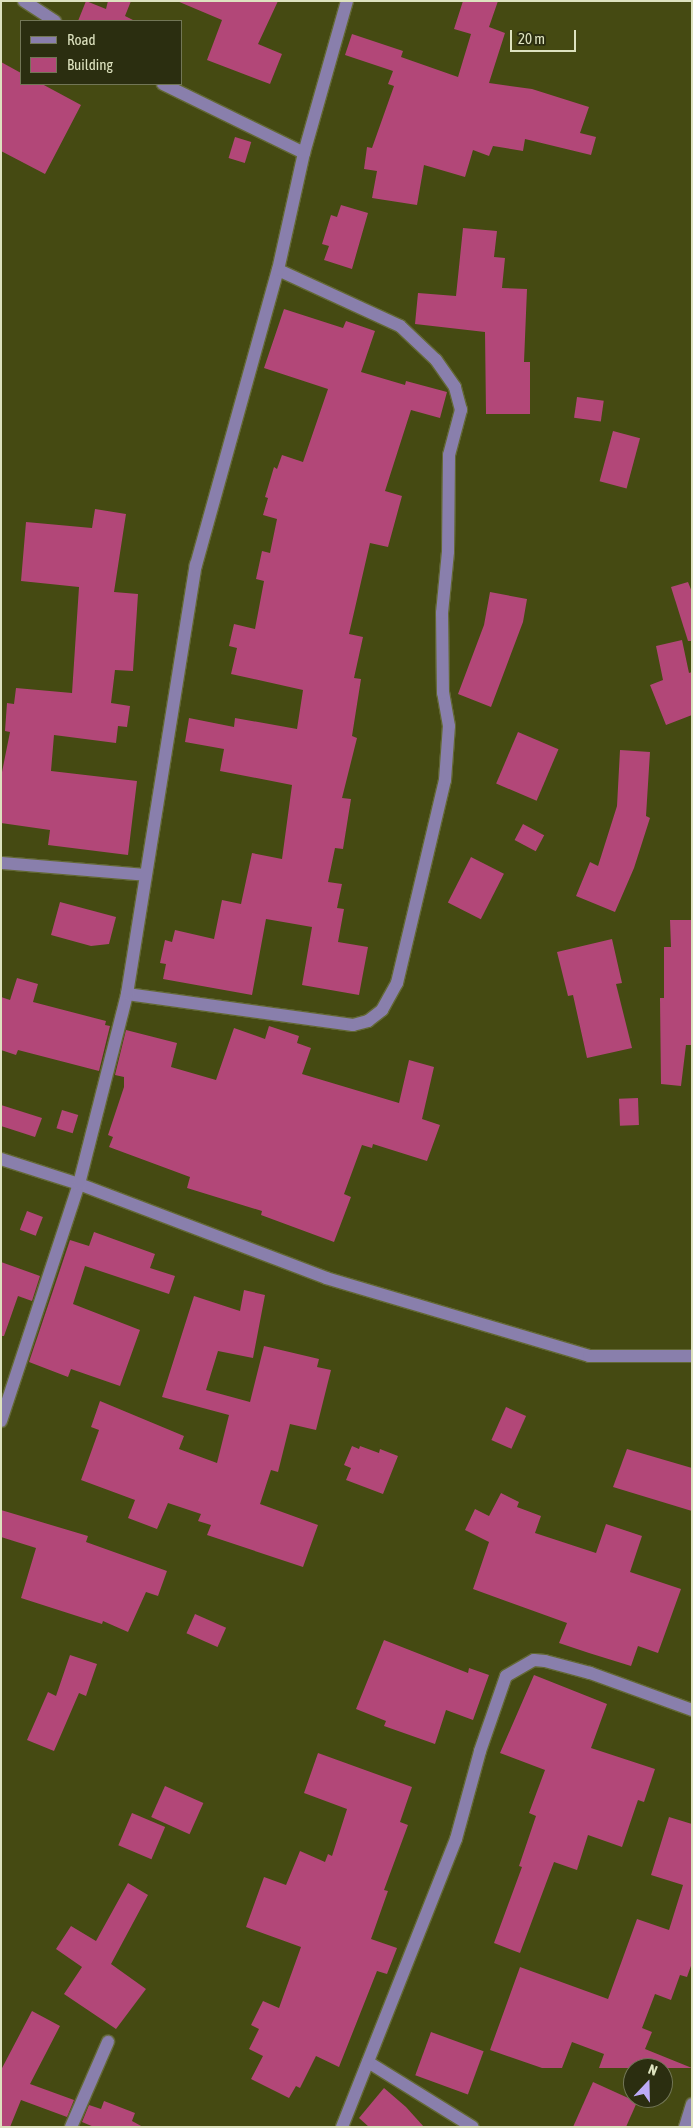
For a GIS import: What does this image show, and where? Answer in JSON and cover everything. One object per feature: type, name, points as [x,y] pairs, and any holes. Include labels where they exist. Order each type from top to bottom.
[{"type":"street","points":[[24,1],[53,20]]},
{"type":"street","points":[[1,1421],[79,1184],[127,994],[196,565],[278,270],[304,153],[347,1]]},
{"type":"street","points":[[165,85],[304,153]]},
{"type":"street","points":[[127,994],[353,1025],[368,1021],[382,1010],[397,983],[445,780],[449,726],[443,693],[442,613],[448,552],[449,455],[461,410],[455,387],[436,360],[400,326],[278,270]]},
{"type":"street","points":[[1,863],[146,874]]},
{"type":"street","points":[[1,1159],[79,1184],[326,1278],[589,1356],[692,1356]]},
{"type":"street","points":[[342,2127],[456,1839],[480,1751],[506,1676],[534,1660],[545,1661],[590,1673],[692,1710]]},
{"type":"street","points":[[71,2127],[108,2042]]},
{"type":"street","points":[[368,2062],[473,2127]]},
{"type":"street","points":[[685,2127],[692,2104]]},
{"type":"building","points":[[86,1],[106,9],[108,1],[131,1],[125,16],[133,20],[78,20]]},
{"type":"building","points":[[177,1],[278,1],[258,44],[282,54],[270,84],[207,60],[222,20]]},
{"type":"building","points":[[463,1],[498,1],[489,27],[505,33],[489,83],[532,89],[589,107],[580,133],[596,137],[591,155],[525,139],[523,151],[493,146],[489,156],[473,150],[465,177],[424,165],[417,205],[372,198],[377,171],[364,169],[367,147],[372,148],[394,86],[388,84],[393,71],[345,55],[352,34],[403,51],[401,57],[458,77],[471,34],[454,29]]},
{"type":"building","points":[[1,62],[20,72],[20,85],[44,85],[81,105],[45,174],[1,151]]},
{"type":"building","points":[[235,137],[251,142],[245,163],[229,158]]},
{"type":"building","points":[[341,205],[368,213],[352,269],[324,260],[329,246],[322,244],[331,215],[337,217]]},
{"type":"building","points":[[463,228],[497,231],[494,257],[505,258],[502,288],[527,289],[524,362],[530,362],[530,414],[486,414],[485,332],[415,324],[418,293],[456,296]]},
{"type":"building","points":[[284,309],[343,328],[346,321],[375,331],[361,372],[405,385],[406,381],[447,392],[440,418],[411,410],[385,491],[402,496],[388,547],[370,543],[349,634],[363,637],[354,678],[361,679],[352,736],[357,738],[342,798],[351,799],[343,849],[335,848],[328,882],[342,884],[337,908],[344,909],[338,942],[368,947],[359,995],[302,985],[312,927],[266,919],[252,995],[163,979],[166,964],[160,963],[165,940],[172,942],[175,930],[214,939],[222,900],[241,904],[252,853],[282,859],[292,785],[220,771],[224,749],[185,742],[189,718],[234,727],[235,718],[297,729],[303,690],[231,674],[237,648],[229,646],[234,624],[255,629],[264,581],[256,579],[262,551],[270,553],[277,519],[263,515],[268,498],[265,497],[274,467],[277,469],[282,455],[303,462],[328,389],[264,368]]},
{"type":"building","points":[[577,397],[604,401],[601,422],[574,418]]},
{"type":"building","points":[[613,431],[640,438],[627,488],[600,481]]},
{"type":"building","points":[[95,509],[126,514],[114,592],[138,594],[133,671],[115,670],[111,703],[130,706],[127,727],[118,726],[116,743],[54,735],[51,771],[137,781],[128,855],[48,845],[50,830],[1,823],[1,777],[10,732],[5,731],[7,703],[14,704],[16,688],[72,693],[79,587],[21,581],[26,522],[92,528]]},
{"type":"building","points":[[688,582],[692,592],[692,641],[688,641],[671,587]]},
{"type":"building","points":[[490,592],[527,599],[523,622],[491,707],[458,694],[484,625]]},
{"type":"building","points":[[682,640],[689,673],[692,672],[692,715],[666,725],[650,685],[663,680],[656,646]]},
{"type":"building","points":[[518,732],[559,749],[537,801],[496,784]]},
{"type":"building","points":[[620,750],[650,752],[646,816],[650,818],[634,868],[615,912],[576,896],[590,862],[598,866],[617,806]]},
{"type":"building","points":[[523,824],[544,835],[536,851],[515,840]]},
{"type":"building","points":[[471,857],[504,874],[481,919],[448,902]]},
{"type":"building","points":[[60,902],[116,917],[109,944],[91,946],[51,935]]},
{"type":"building","points":[[670,920],[692,920],[692,1045],[686,1045],[681,1086],[661,1084],[660,998],[664,998],[664,947],[671,947]]},
{"type":"building","points":[[612,939],[622,983],[616,984],[632,1048],[587,1058],[573,995],[568,996],[557,952]]},
{"type":"building","points":[[17,978],[38,984],[33,1002],[106,1021],[105,1025],[110,1026],[99,1071],[18,1050],[16,1055],[1,1050],[1,997],[10,1000]]},
{"type":"building","points":[[269,1026],[299,1036],[297,1043],[311,1048],[302,1074],[399,1103],[409,1060],[434,1067],[422,1119],[440,1125],[427,1161],[373,1144],[372,1148],[362,1145],[344,1194],[351,1197],[334,1242],[261,1215],[262,1211],[187,1188],[190,1177],[109,1147],[113,1137],[108,1135],[124,1087],[124,1077],[115,1075],[126,1030],[177,1043],[171,1067],[216,1080],[234,1028],[265,1039]]},
{"type":"building","points":[[638,1098],[639,1125],[620,1126],[619,1099]]},
{"type":"building","points":[[1,1105],[42,1118],[35,1137],[1,1126]]},
{"type":"building","points":[[62,1110],[78,1115],[73,1133],[56,1128]]},
{"type":"building","points":[[27,1211],[43,1217],[36,1236],[20,1230]]},
{"type":"building","points":[[94,1232],[155,1254],[150,1268],[175,1276],[169,1294],[85,1266],[73,1304],[140,1330],[120,1386],[71,1369],[68,1377],[29,1362],[70,1240],[89,1246]]},
{"type":"building","points":[[1,1262],[40,1276],[32,1301],[18,1296],[4,1336],[1,1336]]},
{"type":"building","points":[[244,1290],[265,1295],[253,1358],[218,1351],[206,1390],[250,1402],[264,1346],[319,1359],[317,1367],[331,1370],[316,1430],[290,1424],[278,1472],[271,1470],[260,1504],[318,1525],[303,1567],[207,1535],[211,1525],[198,1521],[201,1514],[168,1503],[157,1529],[128,1518],[135,1500],[81,1480],[99,1430],[91,1427],[100,1401],[184,1436],[179,1449],[217,1463],[229,1415],[162,1397],[194,1296],[240,1311]]},
{"type":"building","points":[[506,1407],[526,1416],[511,1449],[491,1440]]},
{"type":"building","points":[[352,1446],[359,1449],[360,1446],[379,1453],[380,1449],[398,1456],[383,1494],[346,1480],[351,1468],[344,1465]]},
{"type":"building","points":[[627,1449],[692,1468],[692,1511],[613,1487]]},
{"type":"building","points":[[501,1493],[519,1502],[517,1507],[541,1516],[535,1533],[596,1553],[606,1524],[642,1536],[630,1572],[681,1589],[658,1653],[638,1646],[631,1666],[559,1643],[567,1623],[473,1589],[489,1542],[465,1530],[475,1509],[489,1516]]},
{"type":"building","points":[[1,1510],[88,1536],[86,1542],[167,1571],[158,1596],[146,1592],[128,1632],[103,1621],[102,1624],[21,1598],[36,1548],[1,1537]]},
{"type":"building","points":[[195,1614],[226,1628],[218,1647],[186,1633]]},
{"type":"building","points":[[384,1640],[468,1673],[469,1668],[489,1675],[473,1720],[446,1710],[435,1744],[384,1726],[386,1721],[356,1709]]},
{"type":"building","points":[[70,1655],[97,1664],[86,1696],[79,1693],[54,1751],[27,1740],[48,1692],[56,1696]]},
{"type":"building","points":[[534,1675],[607,1704],[591,1748],[655,1769],[644,1802],[638,1800],[622,1847],[588,1835],[577,1870],[554,1862],[520,1953],[494,1943],[522,1867],[519,1866],[536,1816],[529,1813],[545,1770],[500,1753]]},
{"type":"building","points":[[318,1753],[412,1787],[400,1822],[408,1825],[384,1890],[388,1891],[371,1939],[397,1948],[387,1974],[377,1971],[339,2067],[316,2056],[300,2088],[296,2086],[289,2098],[251,2079],[263,2056],[249,2049],[259,2029],[251,2025],[263,2001],[279,2008],[301,1947],[246,1927],[264,1877],[286,1885],[300,1851],[325,1862],[328,1854],[332,1856],[347,1809],[304,1793]]},
{"type":"building","points":[[165,1786],[203,1803],[190,1834],[151,1817]]},
{"type":"building","points":[[132,1813],[165,1827],[151,1859],[118,1845]]},
{"type":"building","points":[[669,1817],[692,1824],[692,1963],[687,1977],[680,1975],[671,2000],[655,1994],[642,2028],[652,2032],[645,2049],[667,2058],[623,2058],[623,2068],[599,2068],[604,2054],[572,2042],[562,2068],[542,2068],[490,2050],[520,1967],[608,1999],[637,1919],[669,1930],[683,1885],[651,1875]]},
{"type":"building","points":[[128,1883],[148,1895],[111,1964],[146,1989],[116,2029],[64,1994],[82,1967],[56,1949],[71,1926],[96,1941]]},
{"type":"building","points":[[32,2011],[60,2026],[30,2084],[74,2100],[67,2117],[21,2100],[10,2127],[1,2127],[1,2070]]},
{"type":"building","points":[[431,2032],[484,2051],[468,2094],[415,2075]]},
{"type":"building","points":[[673,2060],[692,2068],[673,2068]]},
{"type":"building","points":[[593,2082],[623,2096],[623,2108],[634,2108],[626,2127],[573,2127]]},
{"type":"building","points":[[384,2088],[406,2107],[424,2127],[369,2127],[359,2118]]},
{"type":"building","points":[[104,2101],[135,2113],[132,2121],[143,2127],[94,2127],[82,2122],[89,2105],[101,2109]]}]
